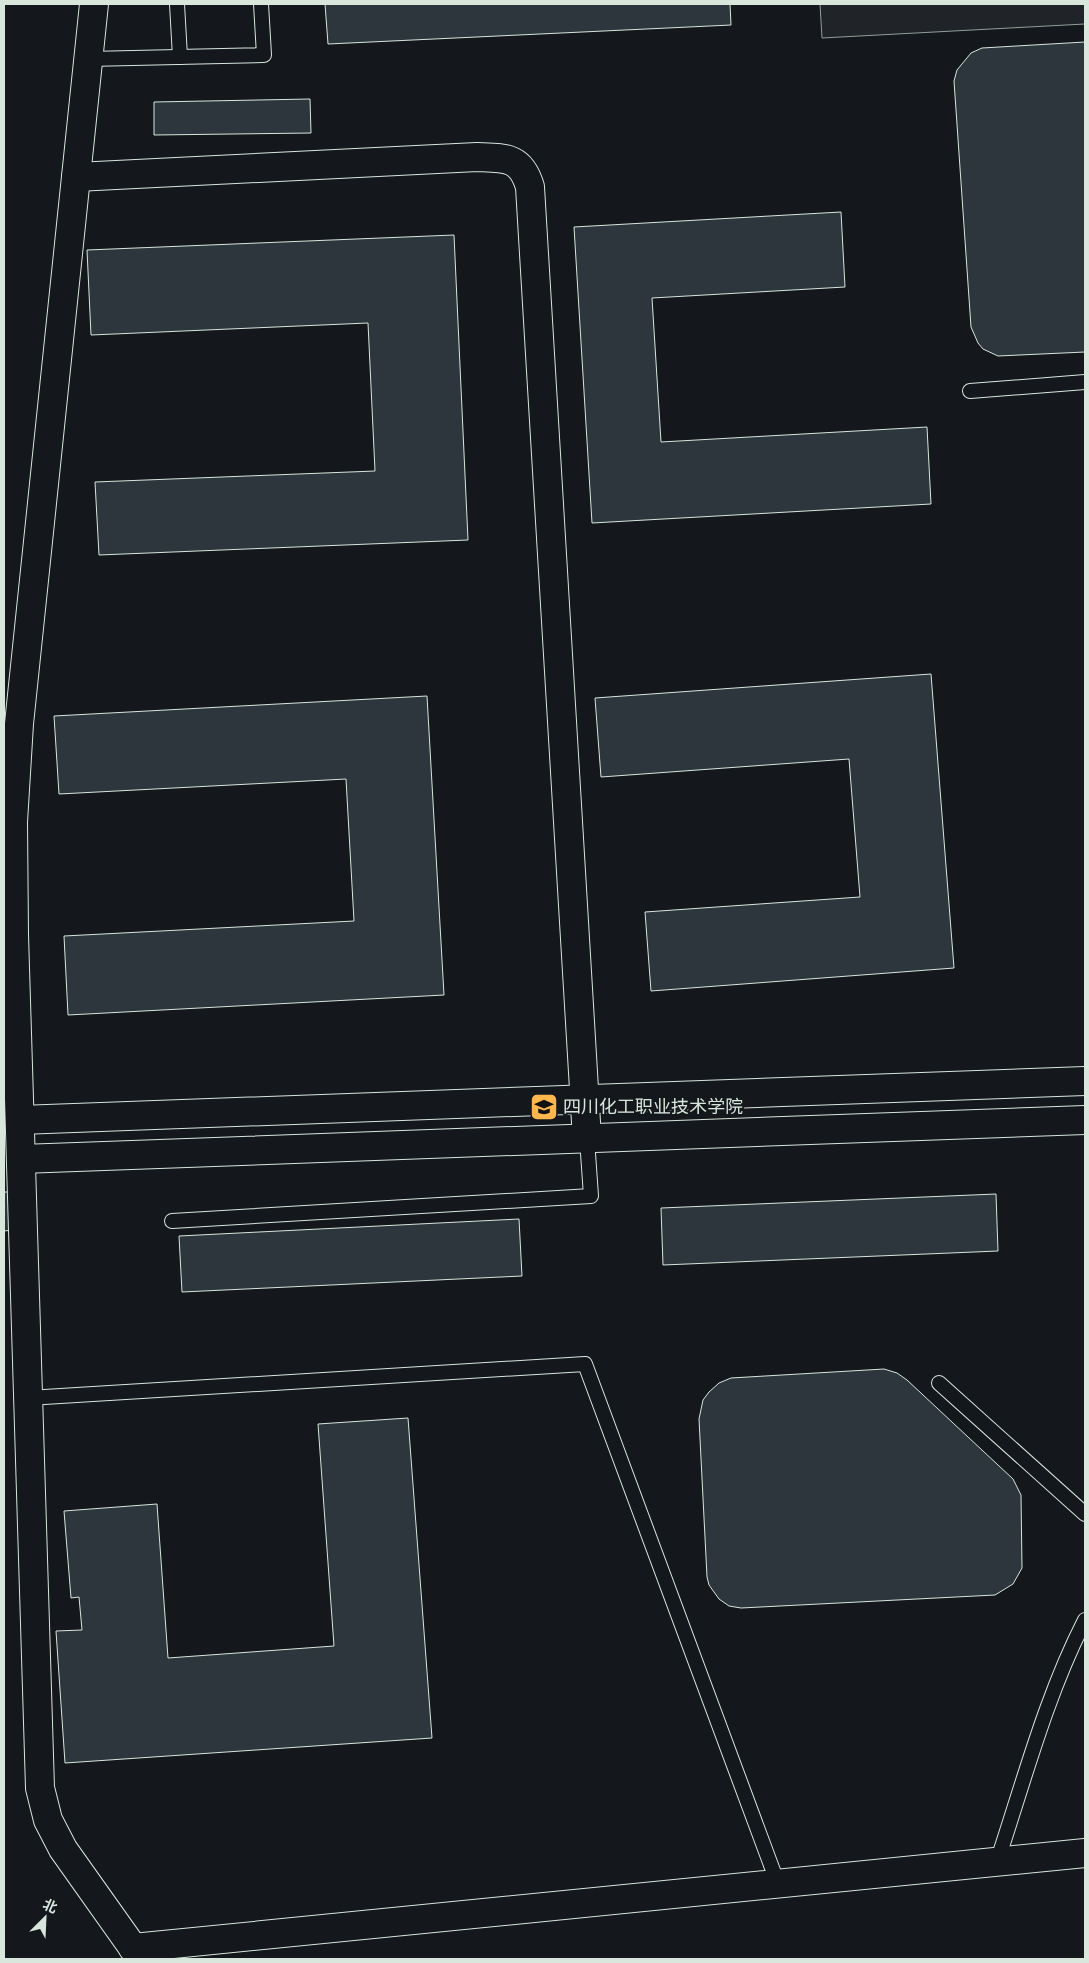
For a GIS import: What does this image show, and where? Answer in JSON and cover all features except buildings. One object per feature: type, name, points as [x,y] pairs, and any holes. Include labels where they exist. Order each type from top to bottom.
[{"type":"street","points":[[94,4],[19,724],[13,822],[15,1167],[28,1398],[40,1788],[48,1820],[63,1849],[137,1954],[778,1884],[1085,1854]]},
{"type":"street","points":[[76,177],[477,157],[510,160],[519,165],[526,175],[530,187],[587,1138]]},
{"type":"street","points":[[14,1113],[585,1099],[1085,1081]]},
{"type":"street","points":[[15,1167],[587,1138],[1085,1120]]},
{"type":"lane","points":[[178,4],[180,57]]},
{"type":"lane","points":[[88,60],[264,55],[261,4]]},
{"type":"lane","points":[[970,391],[1085,382]]},
{"type":"lane","points":[[172,1221],[591,1196],[587,1138]]},
{"type":"lane","points":[[28,1398],[585,1364],[778,1884]]},
{"type":"lane","points":[[939,1383],[1085,1514]]},
{"type":"lane","points":[[997,1862],[1053,1692],[1069,1651],[1085,1620]]},
{"type":"shaded area","points":[[820,4],[1085,4],[1085,24],[822,38]]},
{"type":"place","name":"四川化工职业技术学院","points":[[544,1107]]}]
